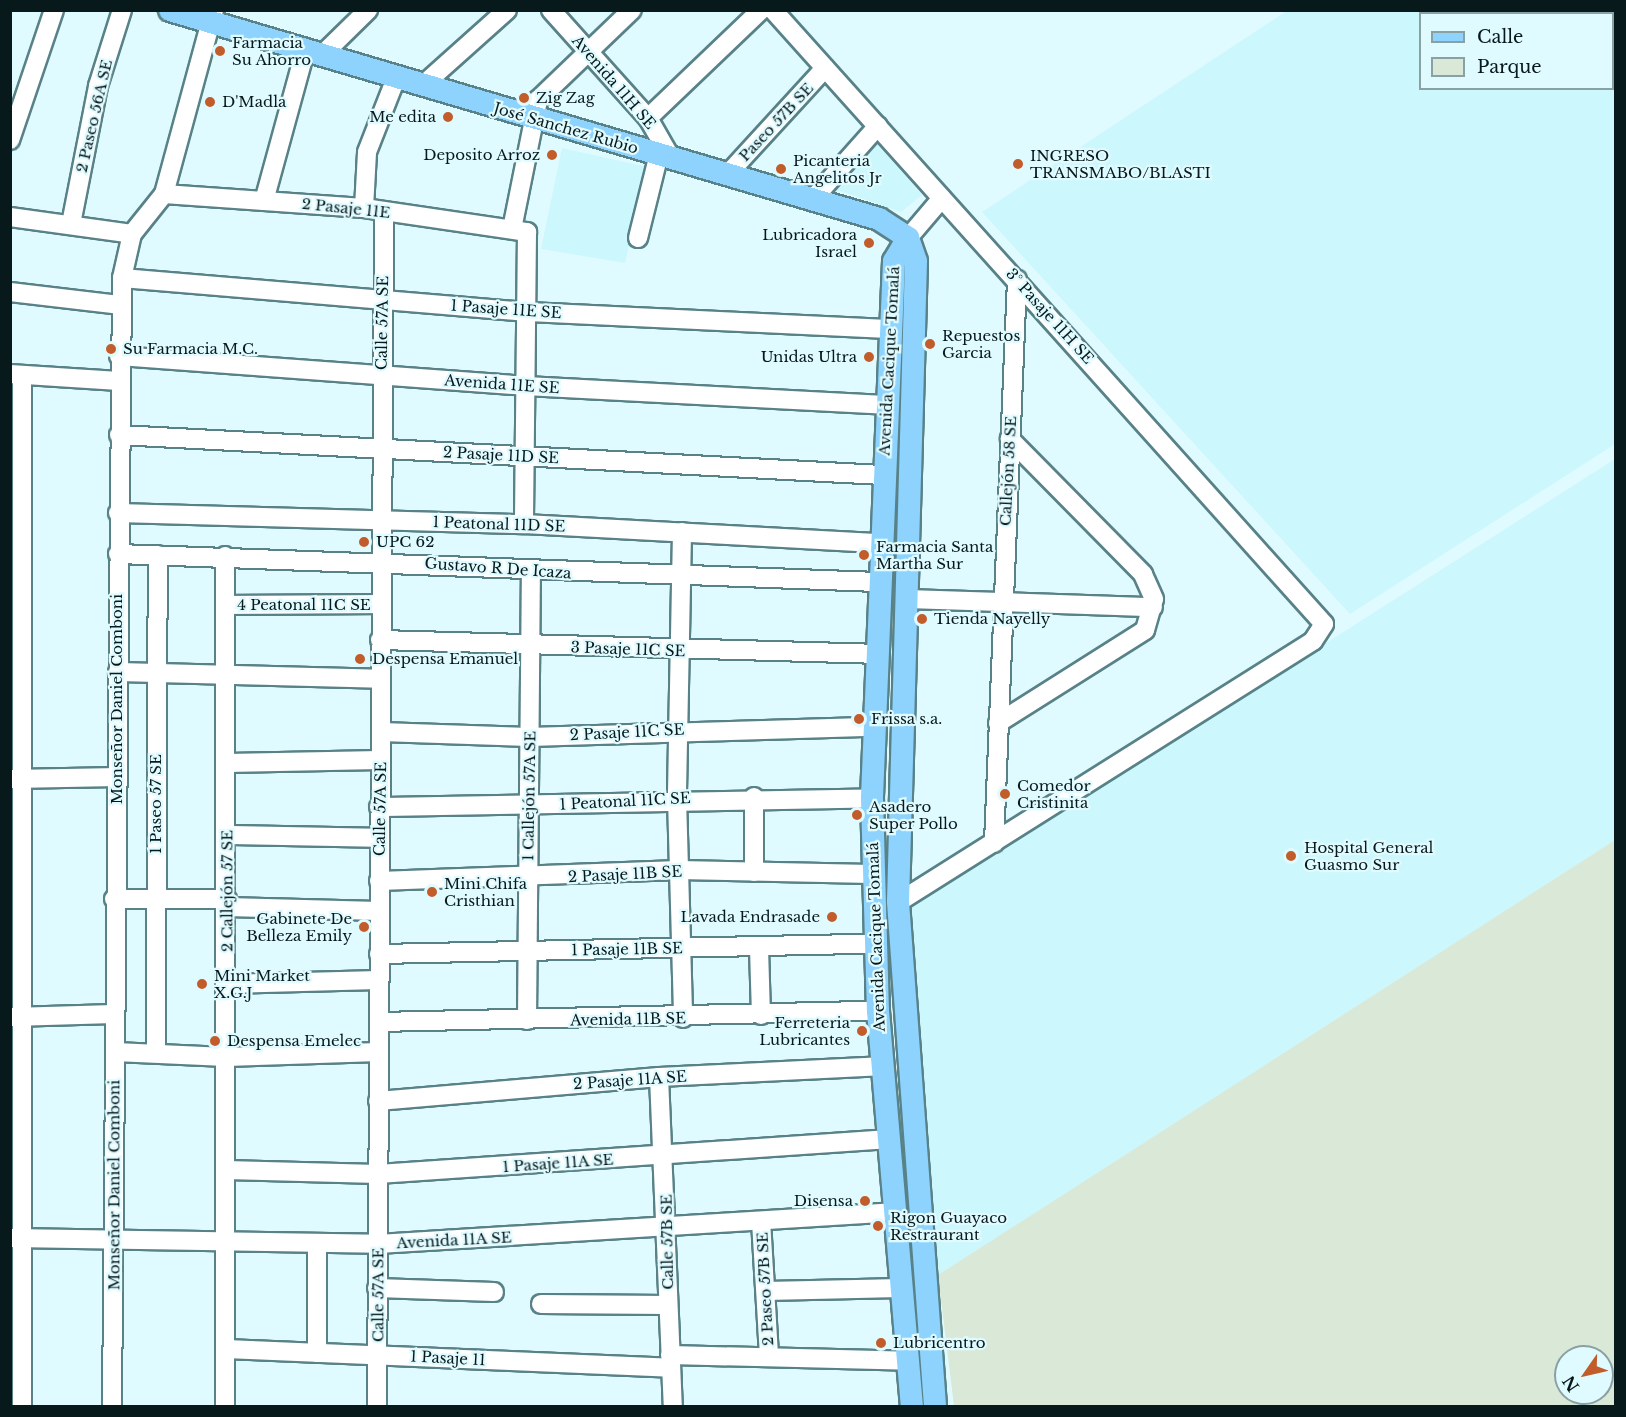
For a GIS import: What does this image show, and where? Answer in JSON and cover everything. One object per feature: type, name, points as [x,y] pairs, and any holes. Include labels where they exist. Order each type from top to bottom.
[{"type":"main road","name":"José Sanchez Rubio","points":[[170,10],[216,15],[313,53],[534,120],[879,219],[908,238]]},
{"type":"main road","name":"Avenida Cacique Tomalá","points":[[908,238],[894,261],[885,405],[875,654],[872,874],[882,1066],[897,1212],[912,1407]]},
{"type":"main road","name":"Avenida Cacique Tomalá","points":[[908,238],[916,261],[898,902],[935,1407]]},
{"type":"street","points":[[10,140],[18,89],[54,10]]},
{"type":"street","name":"2 Paseo 56A SE","points":[[71,224],[98,86],[122,10]]},
{"type":"street","points":[[264,201],[313,53],[368,10]]},
{"type":"street","points":[[422,86],[507,10]]},
{"type":"street","name":"Avenida 11H SE","points":[[551,10],[648,118],[665,156]]},
{"type":"street","points":[[524,524],[527,312],[519,231],[538,100],[632,10]]},
{"type":"street","points":[[648,118],[760,10]]},
{"type":"street","name":"3° Pasaje 11H SE","points":[[773,10],[1017,279],[1324,624],[1313,641],[994,843]]},
{"type":"street","name":"Monseñor Daniel Comboni","points":[[112,1407],[114,899],[118,777],[119,356],[122,278],[132,234],[164,194],[216,15]]},
{"type":"street","name":"Paseo 57B SE","points":[[727,175],[825,68]]},
{"type":"street","points":[[364,208],[367,153],[396,78]]},
{"type":"street","points":[[812,200],[878,126]]},
{"type":"street","points":[[638,238],[665,156]]},
{"type":"street","name":"2 Pasaje 11E","points":[[164,194],[364,208],[519,231]]},
{"type":"street","points":[[908,238],[942,198]]},
{"type":"street","name":"Calle 57A SE","points":[[377,1407],[381,732],[380,449],[384,212]]},
{"type":"street","points":[[10,217],[132,234]]},
{"type":"street","name":"1 Pasaje 11E SE","points":[[122,278],[527,312],[890,329]]},
{"type":"street","name":"Callejón 58 SE","points":[[994,843],[1017,279]]},
{"type":"street","points":[[10,292],[121,305]]},
{"type":"street","name":"Avenida 11E SE","points":[[119,356],[525,386],[885,405]]},
{"type":"street","points":[[22,1407],[16,1238],[16,374],[119,381]]},
{"type":"street","name":"2 Pasaje 11D SE","points":[[119,435],[882,475]]},
{"type":"street","points":[[998,723],[1145,630],[1153,607],[1153,590],[1143,574],[1010,439]]},
{"type":"street","name":"1 Peatonal 11D SE","points":[[118,513],[380,522],[524,524],[880,543]]},
{"type":"street","points":[[682,532],[682,652],[677,798],[683,1018]]},
{"type":"street","name":"Gustavo R De Icaza","points":[[118,554],[380,560],[531,572],[879,582]]},
{"type":"street","name":"1 Paseo 57 SE","points":[[156,1053],[158,555]]},
{"type":"street","name":"2 Callejón 57 SE","points":[[225,556],[228,605],[225,1407]]},
{"type":"street","name":"1 Callejón 57A SE","points":[[526,1020],[531,572]]},
{"type":"street","points":[[908,599],[1003,600],[1153,607]]},
{"type":"street","name":"4 Peatonal 11C SE","points":[[228,605],[380,604]]},
{"type":"street","name":"3 Pasaje 11C SE","points":[[380,640],[682,652],[875,654]]},
{"type":"street","points":[[118,672],[380,679]]},
{"type":"street","name":"2 Pasaje 11C SE","points":[[381,732],[529,737],[679,728],[873,727]]},
{"type":"street","points":[[227,763],[380,760]]},
{"type":"street","points":[[16,779],[118,777]]},
{"type":"street","points":[[754,796],[754,872]]},
{"type":"street","name":"1 Peatonal 11C SE","points":[[379,807],[529,806],[754,796],[872,798]]},
{"type":"street","points":[[227,835],[379,838]]},
{"type":"street","points":[[898,902],[994,843]]},
{"type":"street","name":"2 Pasaje 11B SE","points":[[379,881],[528,879],[679,870],[872,874]]},
{"type":"street","points":[[114,899],[157,899],[379,911]]},
{"type":"street","name":"1 Pasaje 11B SE","points":[[379,954],[876,944]]},
{"type":"street","points":[[759,948],[761,1015]]},
{"type":"street","points":[[226,984],[379,980]]},
{"type":"street","name":"Avenida 11B SE","points":[[379,1022],[683,1018],[878,1011]]},
{"type":"street","points":[[16,1017],[114,1014]]},
{"type":"street","points":[[115,1052],[226,1057],[378,1052]]},
{"type":"street","name":"2 Pasaje 11A SE","points":[[378,1101],[659,1077],[882,1066]]},
{"type":"street","name":"Calle 57B SE","points":[[659,1077],[666,1156],[664,1230],[673,1407]]},
{"type":"street","name":"1 Pasaje 11A SE","points":[[226,1170],[378,1174],[890,1139]]},
{"type":"street","name":"Avenida 11A SE","points":[[16,1238],[114,1242],[378,1244],[664,1230],[897,1212]]},
{"type":"street","name":"2 Paseo 57B SE","points":[[761,1221],[769,1357]]},
{"type":"street","points":[[317,1244],[317,1353]]},
{"type":"street","points":[[377,1288],[494,1292]]},
{"type":"street","points":[[766,1291],[903,1288]]},
{"type":"street","points":[[541,1304],[668,1305]]},
{"type":"street","name":"1 Pasaje 11","points":[[226,1349],[670,1362],[769,1357],[909,1361]]},
{"type":"shaded area","points":[[1288,10],[1615,11],[1615,444],[1350,614],[982,212]]},
{"type":"shaded area","points":[[872,138],[922,195],[901,212],[829,187]]},
{"type":"shaded area","points":[[562,148],[647,167],[625,263],[541,249]]},
{"type":"shaded area","name":"Hospital General Guasmo Sur","points":[[1615,459],[1615,840],[938,1275],[907,910]]},
{"type":"green space","points":[[1615,840],[1615,1406],[954,1406],[938,1275]]},
{"type":"place","name":"Farmacia Su Ahorro","points":[[220,51]]},
{"type":"place","name":"Zig Zag","points":[[524,98]]},
{"type":"place","name":"D'Madla","points":[[210,102]]},
{"type":"place","name":"Me edita","points":[[448,117]]},
{"type":"place","name":"Deposito Arroz","points":[[552,155]]},
{"type":"place","name":"INGRESO TRANSMABO/BLASTI","points":[[1018,164]]},
{"type":"place","name":"Picanteria Angelitos Jr","points":[[781,169]]},
{"type":"place","name":"Lubricadora Israel","points":[[869,243]]},
{"type":"place","name":"Repuestos Garcia","points":[[930,344]]},
{"type":"place","name":"Su Farmacia M.C.","points":[[111,349]]},
{"type":"place","name":"Unidas Ultra","points":[[869,357]]},
{"type":"place","name":"UPC 62","points":[[364,542]]},
{"type":"place","name":"Farmacia Santa Martha Sur","points":[[864,555]]},
{"type":"place","name":"Tienda Nayelly","points":[[922,619]]},
{"type":"place","name":"Despensa Emanuel","points":[[360,659]]},
{"type":"place","name":"Frissa s.a.","points":[[859,719]]},
{"type":"place","name":"Comedor Cristinita","points":[[1005,794]]},
{"type":"place","name":"Asadero Super Pollo","points":[[857,815]]},
{"type":"place","name":"Hospital General Guasmo Sur","points":[[1291,856]]},
{"type":"place","name":"Mini Chifa Cristhian","points":[[432,892]]},
{"type":"place","name":"Lavada Endrasade","points":[[832,917]]},
{"type":"place","name":"Gabinete De Belleza Emily","points":[[364,927]]},
{"type":"place","name":"Mini Market X.G.J","points":[[202,984]]},
{"type":"place","name":"Ferreteria Lubricantes","points":[[862,1031]]},
{"type":"place","name":"Despensa Emelec","points":[[215,1041]]},
{"type":"place","name":"Disensa","points":[[865,1201]]},
{"type":"place","name":"Rigon Guayaco Restraurant","points":[[878,1226]]},
{"type":"place","name":"Lubricentro","points":[[881,1343]]}]
